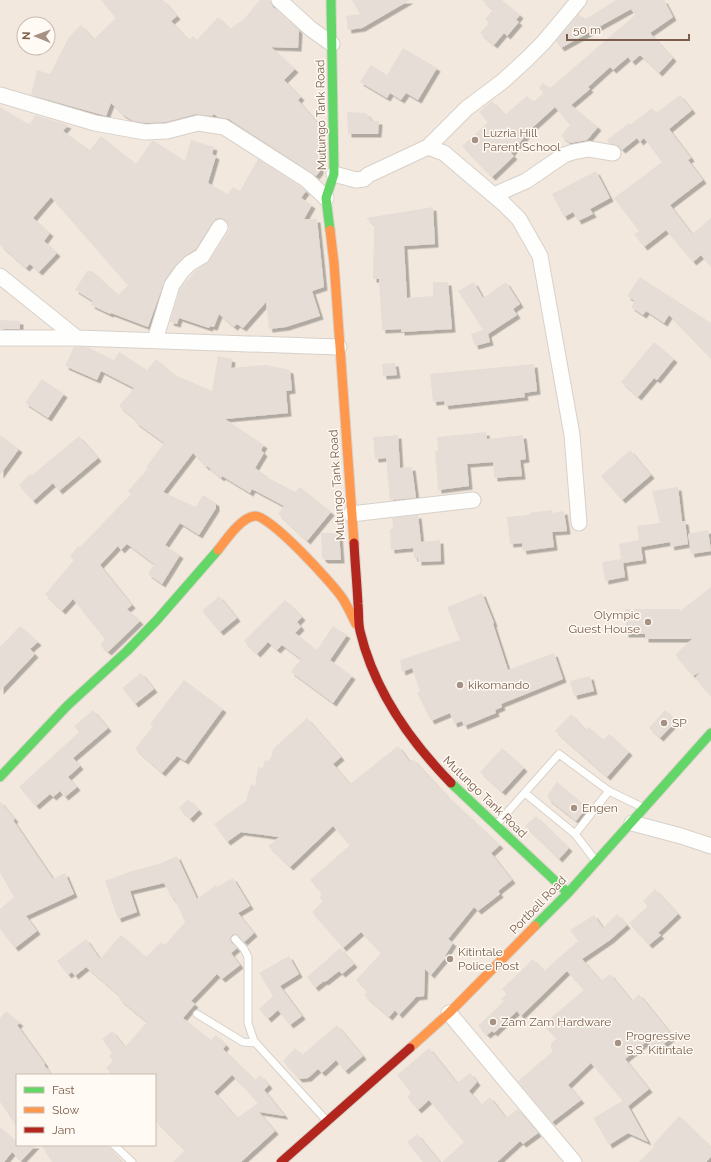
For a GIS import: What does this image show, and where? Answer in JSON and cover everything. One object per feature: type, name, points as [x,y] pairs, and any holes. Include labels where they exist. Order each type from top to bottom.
[{"type":"street","points":[[279,0],[311,29],[332,44]]},
{"type":"street","name":"Mutungo Tank Road","points":[[331,0],[334,174],[326,198],[334,263],[360,630],[366,649],[390,706],[436,768],[464,797],[568,893]]},
{"type":"street","points":[[334,174],[356,180],[364,179],[368,175],[428,148],[467,108],[503,81],[530,56],[543,43],[579,0]]},
{"type":"street","points":[[0,95],[95,123],[145,132],[167,131],[198,123],[224,126],[307,180],[326,198]]},
{"type":"street","points":[[428,148],[444,153],[494,195],[519,219],[540,256],[572,435],[579,523]]},
{"type":"street","points":[[494,195],[526,180],[564,155],[589,150],[613,153]]},
{"type":"street","points":[[155,340],[172,284],[190,263],[202,256],[220,227]]},
{"type":"street","points":[[0,276],[77,338]]},
{"type":"street","points":[[0,338],[155,340],[339,347]]},
{"type":"street","points":[[351,514],[473,500]]},
{"type":"street","points":[[0,778],[67,706],[127,651],[157,620],[245,519],[256,516],[265,519],[292,543],[343,599],[360,630]]},
{"type":"street","name":"Portbell Road","points":[[281,1162],[449,1013],[568,893],[711,733]]},
{"type":"street","points":[[632,823],[681,836],[711,846]]},
{"type":"street","points":[[449,1013],[574,1162]]},
{"type":"lane","points":[[496,825],[559,754],[608,791],[645,808]]},
{"type":"lane","points":[[574,834],[608,791]]},
{"type":"lane","points":[[525,792],[574,834],[597,862]]},
{"type":"lane","points":[[235,939],[244,949],[248,957],[248,1023],[256,1043],[327,1121]]},
{"type":"lane","points":[[197,1014],[243,1042],[256,1043]]},
{"type":"lane","points":[[115,1146],[132,1162]]},
{"type":"shaded area","points":[[0,0],[711,0],[711,1162],[0,1162]]},
{"type":"building","points":[[101,0],[163,0],[177,16],[171,21],[189,40],[193,36],[197,40],[218,17],[230,29],[244,19],[260,0],[270,0],[273,7],[299,30],[298,48],[271,47],[295,69],[284,80],[301,97],[298,100],[320,126],[320,171],[316,176],[229,119],[218,117],[214,114],[212,116],[196,114],[166,122],[146,123],[133,121],[122,114],[111,103],[106,116],[31,95],[37,70],[50,74],[69,37],[81,25],[94,39],[116,18]]},
{"type":"building","points":[[352,0],[410,0],[362,28],[348,30],[346,16],[360,14]]},
{"type":"building","points":[[482,0],[502,0],[520,15],[516,20],[519,22],[507,36],[504,33],[494,45],[480,33],[489,23],[485,19],[493,10]]},
{"type":"building","points":[[616,0],[664,0],[673,17],[650,33],[673,58],[659,73],[640,55],[632,62],[628,57],[613,70],[610,67],[588,87],[590,89],[571,105],[598,127],[587,140],[570,143],[561,136],[570,125],[555,107],[533,127],[511,153],[514,156],[492,177],[462,146],[488,122],[479,112],[492,101],[505,115],[527,96],[533,102],[544,93],[539,88],[543,83],[550,88],[635,15],[631,9],[561,48],[556,41],[579,14],[584,20]]},
{"type":"building","points":[[403,48],[437,68],[418,100],[406,93],[401,100],[390,93],[387,98],[360,82],[371,65],[387,75]]},
{"type":"building","points":[[680,95],[692,110],[669,129],[691,158],[688,160],[703,180],[670,205],[692,234],[711,218],[711,267],[701,255],[693,262],[666,230],[644,247],[634,234],[639,231],[614,198],[662,162],[644,138],[640,142],[637,138],[622,150],[618,146],[609,143],[607,140],[652,108],[656,113]]},
{"type":"building","points":[[0,107],[30,124],[35,115],[68,125],[63,131],[90,150],[101,136],[136,164],[152,141],[185,161],[191,140],[214,147],[212,154],[216,156],[208,183],[228,194],[233,187],[240,191],[258,159],[301,187],[306,191],[301,198],[312,205],[304,219],[317,219],[324,287],[312,291],[320,316],[286,327],[269,329],[266,302],[243,328],[237,324],[234,327],[219,314],[214,327],[210,326],[209,328],[179,318],[177,324],[170,322],[180,289],[196,270],[209,261],[228,232],[228,223],[221,218],[216,219],[213,222],[196,249],[184,257],[175,266],[165,280],[148,327],[111,313],[110,314],[91,305],[93,301],[75,290],[87,271],[92,271],[118,295],[128,285],[51,197],[33,218],[50,233],[44,241],[57,253],[39,272],[30,264],[26,268],[0,245]]},
{"type":"building","points":[[347,112],[366,113],[372,121],[379,121],[378,134],[348,134]]},
{"type":"building","points":[[596,171],[610,198],[590,209],[593,214],[578,221],[573,212],[564,217],[552,194]]},
{"type":"building","points":[[433,207],[435,244],[404,246],[407,298],[433,296],[433,282],[448,282],[452,329],[401,332],[401,329],[382,330],[379,279],[373,279],[374,225],[366,218]]},
{"type":"building","points":[[640,277],[711,323],[711,358],[669,315],[664,323],[646,311],[643,315],[631,307],[635,301],[627,296]]},
{"type":"building","points":[[474,282],[483,298],[506,282],[520,304],[513,309],[517,315],[488,334],[490,342],[475,346],[471,334],[483,330],[458,291]]},
{"type":"building","points":[[0,320],[20,321],[20,329],[0,329]]},
{"type":"building","points":[[654,342],[674,359],[657,380],[654,378],[638,397],[621,382]]},
{"type":"building","points":[[74,347],[87,347],[114,360],[119,352],[147,370],[156,359],[175,375],[212,391],[218,356],[232,359],[231,368],[266,365],[290,370],[292,390],[286,391],[288,413],[225,419],[264,445],[261,450],[264,453],[255,468],[264,474],[263,475],[295,492],[300,487],[331,512],[307,541],[278,514],[284,506],[252,489],[250,493],[222,476],[221,478],[207,466],[206,467],[193,453],[163,492],[196,507],[203,495],[216,503],[216,508],[199,535],[180,523],[165,545],[180,555],[162,584],[148,574],[154,564],[127,544],[121,550],[118,546],[100,565],[132,605],[127,609],[140,621],[108,652],[100,645],[105,639],[73,599],[62,611],[45,594],[74,560],[70,556],[78,546],[80,547],[131,494],[128,491],[148,468],[146,467],[164,443],[135,422],[136,420],[119,406],[134,388],[101,371],[97,380],[65,366]]},
{"type":"building","points":[[395,363],[397,375],[383,376],[382,364]]},
{"type":"building","points":[[534,364],[537,391],[524,393],[525,397],[445,406],[444,401],[433,402],[430,374]]},
{"type":"building","points":[[42,379],[64,394],[48,418],[25,403]]},
{"type":"building","points":[[486,432],[487,439],[523,435],[526,459],[520,460],[522,476],[494,478],[493,462],[467,464],[469,486],[438,490],[435,451],[438,450],[437,437]]},
{"type":"building","points":[[0,435],[19,449],[0,475]]},
{"type":"building","points":[[398,435],[400,468],[412,467],[416,498],[390,500],[386,458],[375,459],[373,437]]},
{"type":"building","points":[[79,436],[98,458],[59,491],[53,483],[33,501],[19,485],[30,474],[32,475]]},
{"type":"building","points":[[630,450],[651,475],[622,500],[601,476]]},
{"type":"building","points":[[678,487],[682,521],[685,521],[688,544],[671,547],[670,542],[641,547],[643,560],[623,563],[625,577],[605,581],[602,562],[621,559],[619,544],[639,540],[637,526],[660,523],[652,491]]},
{"type":"building","points":[[552,510],[553,513],[564,511],[567,531],[552,532],[554,547],[523,551],[522,543],[510,544],[507,517],[530,515],[529,513]]},
{"type":"building","points":[[418,515],[421,542],[440,540],[441,561],[418,562],[418,558],[414,558],[413,548],[391,550],[390,529],[393,529],[392,518]]},
{"type":"building","points":[[708,530],[711,551],[691,554],[688,534]]},
{"type":"building","points":[[321,533],[339,533],[341,560],[325,560],[322,558]]},
{"type":"building","points":[[711,587],[711,696],[695,678],[700,672],[693,676],[675,655],[692,639],[645,639],[645,634],[625,634],[625,609],[680,609],[680,611]]},
{"type":"building","points":[[482,593],[494,623],[493,624],[508,670],[554,653],[563,679],[501,704],[502,707],[495,710],[496,713],[464,726],[462,721],[454,724],[450,713],[431,721],[417,693],[420,691],[412,668],[402,672],[400,660],[460,640],[447,607]]},
{"type":"building","points":[[219,596],[237,618],[220,632],[202,611]]},
{"type":"building","points":[[285,600],[302,617],[297,622],[301,627],[295,633],[317,650],[333,626],[347,635],[330,660],[352,676],[333,703],[291,672],[301,659],[282,645],[277,650],[268,642],[257,654],[244,641]]},
{"type":"building","points":[[20,626],[38,642],[30,649],[35,654],[0,691],[0,647]]},
{"type":"building","points":[[141,673],[154,689],[135,704],[122,688]]},
{"type":"building","points":[[590,676],[594,691],[574,696],[570,681]]},
{"type":"building","points":[[184,680],[223,709],[185,761],[177,756],[162,773],[135,749],[153,726],[150,724]]},
{"type":"building","points":[[93,710],[108,728],[73,758],[80,766],[68,777],[77,787],[65,797],[60,791],[53,797],[50,794],[36,806],[19,787],[79,732],[74,726]]},
{"type":"building","points":[[665,710],[676,721],[660,738],[649,728]]},
{"type":"building","points":[[571,714],[586,730],[589,727],[603,740],[609,734],[629,752],[607,777],[555,731]]},
{"type":"building","points":[[307,718],[341,757],[333,764],[350,784],[398,746],[410,762],[413,759],[446,795],[500,845],[491,853],[512,880],[498,891],[500,894],[478,911],[474,907],[448,939],[453,943],[445,956],[446,957],[431,975],[425,969],[424,996],[416,997],[399,1015],[395,1010],[389,1017],[364,995],[368,991],[356,980],[381,953],[361,932],[343,948],[312,912],[323,901],[319,897],[322,894],[310,880],[350,845],[333,826],[290,867],[268,846],[279,837],[241,832],[227,842],[214,824],[246,801],[251,784],[255,786],[258,767],[263,768],[265,760],[269,761],[271,758],[273,749]]},
{"type":"building","points":[[502,748],[524,768],[502,792],[480,772]]},
{"type":"building","points":[[557,782],[587,807],[576,821],[548,799],[548,794]]},
{"type":"building","points":[[188,799],[199,810],[190,819],[179,808]]},
{"type":"building","points":[[0,801],[15,819],[13,820],[53,879],[65,873],[74,894],[26,916],[37,931],[15,948],[0,929],[0,909],[14,897],[0,873]]},
{"type":"building","points":[[536,816],[569,848],[559,859],[525,826]]},
{"type":"building","points":[[177,856],[197,899],[216,885],[217,887],[233,878],[250,906],[238,913],[254,933],[244,942],[236,934],[232,935],[230,938],[231,942],[237,948],[231,953],[240,965],[222,979],[217,974],[191,1001],[195,1004],[183,1018],[211,1040],[216,1035],[226,1045],[223,1049],[255,1080],[260,1075],[269,1085],[264,1090],[285,1116],[259,1112],[275,1131],[241,1162],[173,1162],[185,1150],[156,1121],[156,1074],[112,1074],[106,1068],[113,1061],[109,1056],[112,1053],[102,1039],[112,1031],[125,1047],[147,1022],[119,999],[121,997],[86,967],[75,976],[72,972],[68,975],[57,961],[86,939],[100,959],[121,935],[146,957],[161,942],[165,945],[185,922],[174,898],[172,899],[164,883],[130,891],[137,912],[118,919],[105,881],[132,871],[159,864]],"holes":[[[232,1075],[258,1103],[237,1118],[214,1092]]]},
{"type":"building","points":[[655,889],[678,914],[658,933],[661,935],[649,945],[629,923],[648,906],[643,901]]},
{"type":"building","points":[[617,914],[627,925],[610,940],[582,959],[601,981],[610,974],[632,1001],[639,994],[673,1036],[656,1051],[647,1041],[625,1059],[649,1089],[628,1106],[648,1142],[628,1133],[609,1145],[593,1118],[623,1101],[591,1063],[568,1085],[581,1100],[552,1122],[518,1081],[553,1051],[551,1048],[551,1043],[557,1038],[543,1024],[584,990],[567,971],[521,1016],[517,1011],[494,1033],[492,1031],[487,1035],[478,1026],[504,1001],[501,999],[507,994],[502,989],[533,959],[544,971],[578,941],[570,930],[594,915],[603,928]]},
{"type":"building","points":[[340,948],[354,964],[342,974],[339,971],[315,988],[307,977]]},
{"type":"building","points":[[289,956],[299,974],[280,986],[302,1016],[290,1025],[278,1010],[268,1019],[259,1009],[273,996],[259,973]]},
{"type":"building","points":[[6,1011],[20,1023],[17,1025],[51,1074],[16,1074],[16,1126],[0,1102],[0,1018]]},
{"type":"building","points":[[337,1025],[363,1056],[345,1071],[336,1060],[322,1073],[318,1069],[308,1078],[299,1079],[283,1061],[295,1048],[302,1055]]},
{"type":"building","points":[[429,1048],[457,1083],[470,1073],[477,1082],[469,1091],[481,1105],[490,1097],[506,1118],[518,1109],[538,1133],[523,1144],[520,1141],[497,1162],[442,1162],[464,1142],[429,1100],[418,1110],[407,1097],[411,1093],[397,1075]]},
{"type":"building","points":[[679,1116],[711,1147],[711,1157],[706,1162],[639,1162],[655,1146],[653,1145]]},
{"type":"building","points":[[0,1127],[16,1141],[16,1146],[35,1146],[21,1161],[12,1152],[4,1162],[0,1162]]},
{"type":"building","points":[[417,1134],[440,1162],[423,1162],[407,1142]]},
{"type":"building","points":[[42,1146],[107,1146],[122,1162],[52,1162]]},
{"type":"traffic: fast","points":[[330,230],[326,198],[334,174],[331,0]]},
{"type":"traffic: fast","points":[[0,777],[67,706],[127,651],[157,620],[218,550]]},
{"type":"traffic: fast","points":[[535,926],[568,893],[711,733]]},
{"type":"traffic: fast","points":[[451,783],[568,893]]},
{"type":"traffic: slow","points":[[330,230],[334,263],[354,543]]},
{"type":"traffic: slow","points":[[218,550],[244,520],[255,516],[263,519],[287,538],[328,580],[343,599],[356,624]]},
{"type":"traffic: slow","points":[[410,1048],[449,1013],[535,926]]},
{"type":"traffic: jam","points":[[354,543],[359,628],[374,674],[395,713],[408,732],[421,750],[451,783]]},
{"type":"traffic: jam","points":[[281,1162],[410,1048]]},
{"type":"place","name":"Luzria Hill Parent School","points":[[475,140]]},
{"type":"place","name":"Olympic Guest House","points":[[648,622]]},
{"type":"place","name":"kikomando","points":[[460,685]]},
{"type":"place","name":"SP","points":[[664,723]]},
{"type":"place","name":"Engen","points":[[574,808]]},
{"type":"place","name":"Kitintale Police Post","points":[[450,959]]},
{"type":"place","name":"Zam Zam Hardware","points":[[493,1022]]},
{"type":"place","name":"Progressive S.S. Kitintale","points":[[618,1043]]}]
